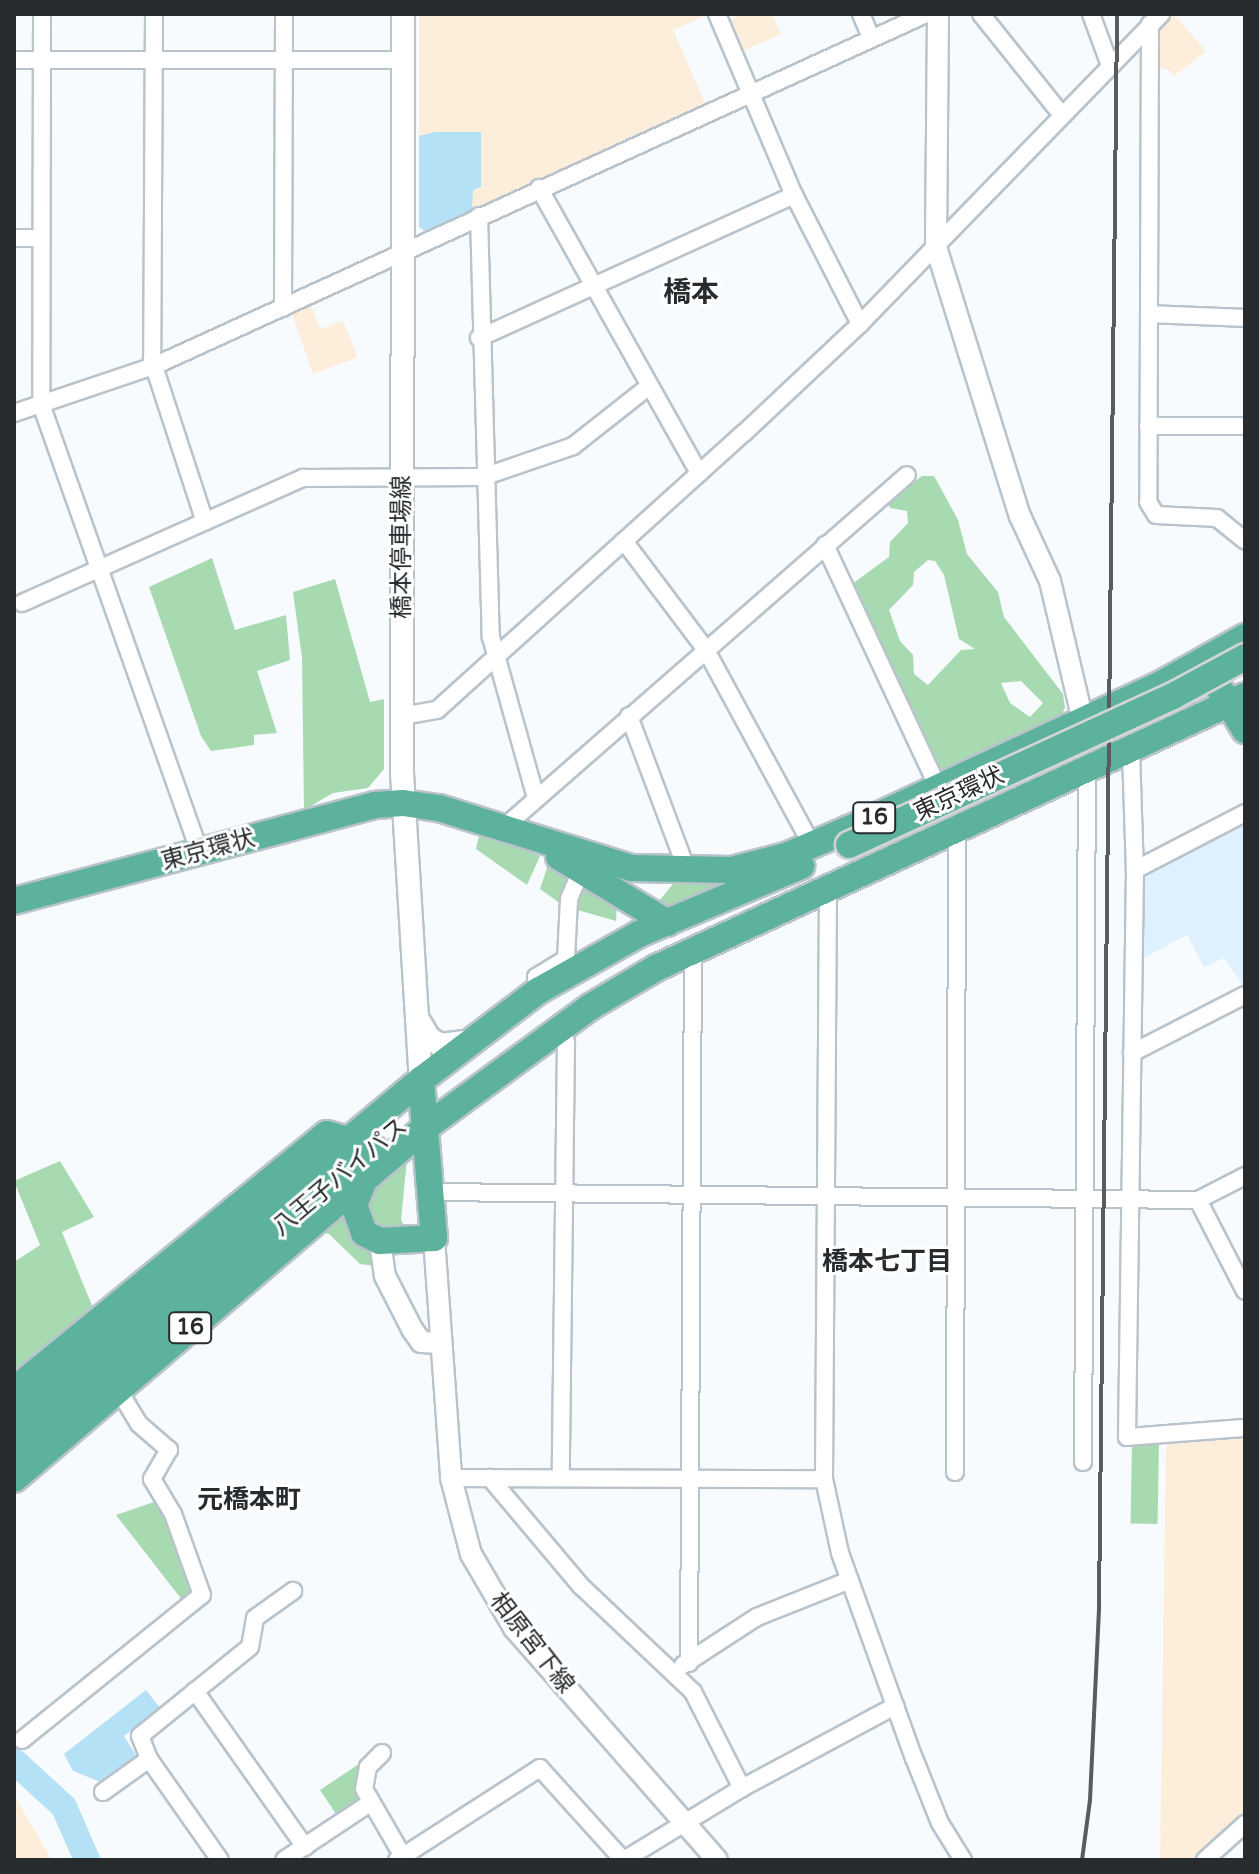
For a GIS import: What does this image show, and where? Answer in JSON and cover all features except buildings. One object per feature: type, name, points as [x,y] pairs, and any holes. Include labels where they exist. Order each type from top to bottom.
[{"type":"highway","name":"16","points":[[403,803],[439,808],[512,834],[632,868],[688,873],[731,870],[812,845],[1019,752],[1203,662],[1245,637]]},
{"type":"highway","name":"東京環状","points":[[683,938],[1173,696],[1245,657]]},
{"type":"highway","points":[[1203,662],[1237,700],[1245,730]]},
{"type":"highway","name":"東京環状","points":[[852,854],[1245,677]]},
{"type":"highway","name":"16","points":[[14,1479],[368,1177],[425,1117],[683,938],[828,890],[1131,752],[1237,700]]},
{"type":"highway","points":[[1019,752],[1023,775],[1030,788],[1040,793]]},
{"type":"highway","name":"東京環状","points":[[14,901],[375,805],[403,803]]},
{"type":"highway","name":"16","points":[[512,834],[581,871],[683,938]]},
{"type":"highway","name":"八王子バイパス","points":[[14,1419],[421,1080],[538,991],[683,938]]},
{"type":"highway","name":"八王子バイパス","points":[[14,1448],[561,1004],[683,938]]},
{"type":"highway","points":[[380,1241],[434,1238],[421,1080]]},
{"type":"highway","name":"16","points":[[14,1390],[327,1134],[348,1140]]},
{"type":"highway","name":"16","points":[[368,1177],[356,1193],[355,1216],[364,1233],[380,1241]]},
{"type":"highway","name":"16","points":[[188,1304],[368,1177]]},
{"type":"highway","name":"16","points":[[14,1409],[78,1366]]},
{"type":"highway","name":"16","points":[[14,1456],[79,1395]]},
{"type":"main road","name":"橋本停車場線","points":[[403,14],[403,803],[421,1080]]},
{"type":"main road","points":[[416,1017],[429,1038],[440,1045],[471,1041]]},
{"type":"street","points":[[42,14],[41,404],[200,852]]},
{"type":"street","points":[[154,14],[154,366],[205,522]]},
{"type":"street","points":[[283,308],[284,14]]},
{"type":"street","points":[[861,14],[871,37]]},
{"type":"street","points":[[14,413],[154,366],[926,14]]},
{"type":"street","points":[[938,14],[936,247],[1020,516],[1050,581],[1083,721]]},
{"type":"street","points":[[981,14],[1061,114]]},
{"type":"street","points":[[1091,14],[1109,63]]},
{"type":"street","points":[[723,16],[794,195],[860,324]]},
{"type":"street","points":[[402,716],[437,710],[860,324],[1109,63],[1155,19]]},
{"type":"street","points":[[1155,19],[1149,314],[1150,510],[1217,518],[1245,541]]},
{"type":"street","points":[[14,60],[403,60]]},
{"type":"street","points":[[539,188],[591,287],[699,473]]},
{"type":"street","points":[[479,338],[794,195]]},
{"type":"street","points":[[479,216],[483,477],[494,657],[536,798]]},
{"type":"street","points":[[14,238],[41,238]]},
{"type":"street","points":[[1149,314],[1245,318]]},
{"type":"street","points":[[22,603],[303,478],[483,477],[576,445],[648,387]]},
{"type":"street","points":[[1148,426],[1245,426]]},
{"type":"street","points":[[512,834],[536,798],[907,475]]},
{"type":"street","points":[[624,541],[706,650],[812,845]]},
{"type":"street","points":[[825,545],[938,787]]},
{"type":"street","points":[[629,716],[688,873]]},
{"type":"street","points":[[1131,752],[1135,870],[1127,1437],[1245,1428]]},
{"type":"street","points":[[1083,1462],[1087,771]]},
{"type":"street","points":[[1135,870],[1245,813]]},
{"type":"street","points":[[955,1472],[957,831]]},
{"type":"street","points":[[538,991],[536,977],[566,959],[569,899],[581,871]]},
{"type":"street","points":[[828,890],[824,1479],[850,1580],[895,1706],[934,1811],[963,1860]]},
{"type":"street","points":[[683,938],[694,1194],[689,1663]]},
{"type":"street","points":[[1132,1053],[1245,995]]},
{"type":"street","points":[[561,1025],[566,1043],[561,1478]]},
{"type":"street","points":[[431,1192],[1198,1200],[1245,1176]]},
{"type":"street","points":[[1198,1200],[1245,1291]]},
{"type":"street","name":"相原宮下線","points":[[434,1238],[451,1478],[471,1554],[501,1608],[717,1860]]},
{"type":"street","points":[[380,1241],[385,1276],[412,1329],[421,1342],[441,1343]]},
{"type":"street","points":[[22,1740],[202,1595],[173,1514],[152,1479],[169,1450],[139,1424],[118,1389]]},
{"type":"street","points":[[451,1478],[824,1479]]},
{"type":"street","points":[[490,1478],[581,1586],[670,1670],[705,1712],[742,1788]]},
{"type":"street","points":[[670,1670],[689,1663],[757,1617],[850,1580]]},
{"type":"street","points":[[220,1860],[140,1745],[142,1732],[250,1647],[255,1618],[293,1591]]},
{"type":"street","points":[[195,1691],[305,1847]]},
{"type":"street","points":[[382,1753],[365,1775],[370,1803],[401,1858],[540,1768],[623,1860],[742,1788],[895,1706]]},
{"type":"street","points":[[103,1792],[149,1759]]},
{"type":"street","points":[[284,1860],[370,1803]]},
{"type":"street","points":[[1205,1860],[1245,1824]]},
{"type":"shaded area","points":[[419,14],[709,14],[673,30],[705,103],[425,231],[419,227]]},
{"type":"shaded area","points":[[743,14],[772,14],[781,34],[738,53],[728,21]]},
{"type":"shaded area","points":[[1174,15],[1206,51],[1174,76],[1167,69],[1156,68],[1156,32]]},
{"type":"shaded area","points":[[310,303],[320,329],[343,321],[358,357],[313,374],[291,311]]},
{"type":"shaded area","points":[[1245,820],[1245,988],[1224,958],[1204,967],[1187,935],[1142,959],[1144,872]]},
{"type":"shaded area","points":[[1245,1434],[1245,1816],[1197,1860],[1160,1860],[1166,1441]]},
{"type":"shaded area","points":[[14,1795],[52,1860],[14,1860]]},
{"type":"green space","points":[[922,476],[934,476],[958,520],[967,554],[998,592],[1004,617],[1063,694],[1065,708],[1062,714],[934,773],[852,584],[889,557],[890,542],[908,523],[907,511],[890,508],[888,501]],"holes":[[[928,560],[935,561],[944,575],[959,639],[975,649],[961,650],[928,685],[914,674],[913,655],[900,641],[889,610],[913,585],[914,572]],[[1021,681],[1043,703],[1030,717],[1010,703],[1001,683]]]},
{"type":"green space","points":[[212,558],[235,630],[286,615],[290,660],[257,671],[277,733],[254,735],[254,745],[211,751],[201,736],[149,587]]},
{"type":"green space","points":[[335,579],[370,702],[384,699],[384,769],[368,788],[333,793],[304,810],[302,658],[293,592]]},
{"type":"green space","points":[[480,831],[540,856],[527,885],[476,849]]},
{"type":"green space","points":[[549,862],[569,876],[561,904],[540,889]]},
{"type":"green space","points":[[756,872],[668,910],[655,906],[676,880]]},
{"type":"green space","points":[[581,883],[617,903],[616,921],[574,909]]},
{"type":"green space","points":[[407,1159],[401,1220],[407,1230],[386,1231],[367,1222],[367,1195]]},
{"type":"green space","points":[[60,1161],[94,1217],[62,1232],[95,1313],[14,1376],[14,1262],[40,1245],[14,1181]]},
{"type":"green space","points":[[346,1207],[372,1245],[376,1266],[360,1264],[329,1234],[318,1231]]},
{"type":"green space","points":[[1132,1441],[1159,1441],[1158,1524],[1131,1524]]},
{"type":"green space","points":[[157,1501],[194,1593],[186,1605],[116,1515]]},
{"type":"green space","points":[[368,1758],[357,1778],[359,1802],[338,1817],[320,1790]]},
{"type":"water","points":[[435,132],[481,132],[481,187],[473,190],[472,211],[425,231],[419,227],[419,136]]},
{"type":"water","points":[[146,1690],[160,1708],[124,1736],[137,1757],[103,1783],[73,1771],[64,1754]]},
{"type":"waterway","points":[[14,1761],[64,1807],[87,1860]]},
{"type":"railway","points":[[1082,1860],[1090,1800],[1099,1606],[1117,14]]},
{"type":"district","name":"橋本","points":[[691,292]]},
{"type":"district","name":"橋本七丁目","points":[[887,1262]]},
{"type":"district","name":"元橋本町","points":[[249,1500]]}]
